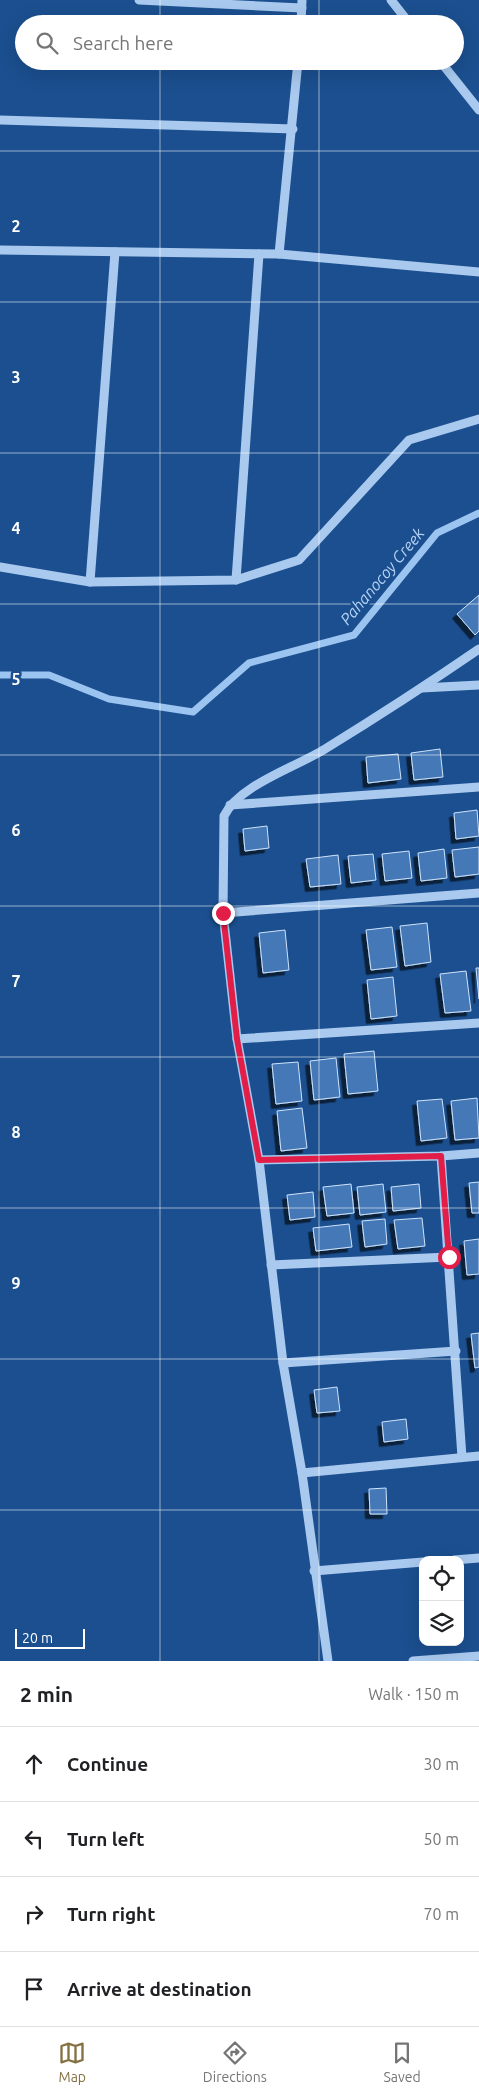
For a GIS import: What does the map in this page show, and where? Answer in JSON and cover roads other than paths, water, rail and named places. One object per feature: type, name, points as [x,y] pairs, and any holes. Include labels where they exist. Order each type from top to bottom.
[{"type":"street","points":[[140,0],[302,4]]},
{"type":"street","points":[[391,0],[403,15]]},
{"type":"street","points":[[279,254],[297,70]]},
{"type":"street","points":[[447,70],[479,110]]},
{"type":"street","points":[[0,120],[292,129]]},
{"type":"street","points":[[0,250],[279,254],[479,272]]},
{"type":"street","points":[[90,582],[115,252]]},
{"type":"street","points":[[236,580],[259,254]]},
{"type":"street","points":[[0,567],[90,582],[236,580],[299,560],[409,440],[479,420]]},
{"type":"street","points":[[328,1661],[314,1571],[302,1473],[283,1364],[259,1160],[237,1039],[223,913],[224,816],[229,805],[244,793],[322,750],[479,649]]},
{"type":"street","points":[[421,688],[479,685]]},
{"type":"street","points":[[229,805],[479,787]]},
{"type":"street","points":[[223,913],[479,893]]},
{"type":"street","points":[[237,1039],[479,1022]]},
{"type":"street","points":[[259,1160],[441,1156],[479,1153]]},
{"type":"street","points":[[441,1156],[462,1457]]},
{"type":"street","points":[[271,1266],[449,1257]]},
{"type":"street","points":[[283,1364],[456,1351]]},
{"type":"street","points":[[302,1473],[479,1456]]},
{"type":"street","points":[[464,1559],[479,1558]]},
{"type":"street","points":[[314,1571],[419,1562]]},
{"type":"street","points":[[414,1661],[479,1656]]},
{"type":"waterway","name":"Pahanocoy Creek","points":[[0,675],[49,675],[109,699],[193,712],[249,663],[354,635],[437,533],[479,513]]}]
